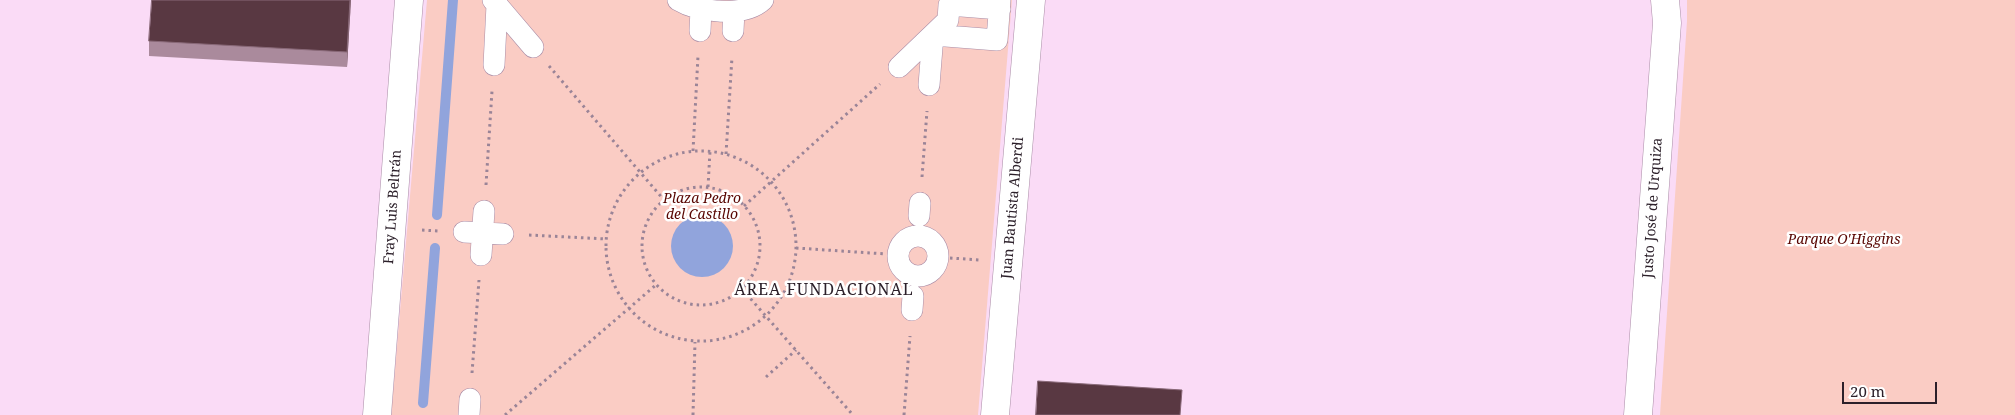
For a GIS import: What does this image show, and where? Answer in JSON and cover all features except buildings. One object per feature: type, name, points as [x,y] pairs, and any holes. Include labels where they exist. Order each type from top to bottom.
[{"type":"street","name":"Fray Luis Beltrán","points":[[377,415],[409,0]]},
{"type":"street","points":[[678,0],[688,6],[701,9],[734,10],[749,9],[763,0]]},
{"type":"street","name":"Juan Bautista Alberdi","points":[[995,415],[1031,0]]},
{"type":"street","name":"Justo José de Urquiza","points":[[1638,415],[1666,33],[1665,0]]},
{"type":"street","points":[[495,3],[533,47]]},
{"type":"street","points":[[494,65],[495,3]]},
{"type":"street","points":[[899,67],[948,20],[949,5],[1000,4],[997,40],[933,36]]},
{"type":"street","points":[[700,31],[701,9]]},
{"type":"street","points":[[733,32],[734,10]]},
{"type":"street","points":[[929,85],[933,36]]},
{"type":"street","points":[[931,64],[956,37]]},
{"type":"street","points":[[481,255],[484,210]]},
{"type":"street","points":[[919,220],[929,240],[944,258],[928,273],[914,293],[900,264],[892,254],[905,241],[919,220]]},
{"type":"path","points":[[693,151],[700,31]]},
{"type":"path","points":[[726,154],[733,32]]},
{"type":"path","points":[[533,47],[664,200]]},
{"type":"path","points":[[484,210],[494,65]]},
{"type":"path","points":[[744,206],[899,67]]},
{"type":"path","points":[[919,220],[929,85]]},
{"type":"path","points":[[693,151],[710,151],[726,154],[751,165],[771,182],[784,199],[792,220],[796,248],[794,267],[788,285],[779,301],[766,316],[734,336],[715,341],[695,342],[676,338],[659,332],[643,322],[618,293],[611,276],[607,258],[606,239],[610,220],[617,201],[628,185],[640,173],[657,161],[675,154],[693,151]]},
{"type":"path","points":[[708,187],[710,151]]},
{"type":"path","points":[[708,187],[728,193],[744,206],[756,224],[760,237],[760,252],[757,266],[751,278],[742,289],[730,298],[717,303],[703,305],[675,299],[657,284],[646,266],[642,244],[647,222],[652,212],[664,200],[678,191],[708,187]]},
{"type":"path","points":[[483,233],[606,239]]},
{"type":"path","points":[[796,248],[892,254]]},
{"type":"path","points":[[469,407],[481,255]]},
{"type":"path","points":[[944,258],[983,260]]},
{"type":"path","points":[[505,415],[657,284]]},
{"type":"path","points":[[742,289],[853,415]]},
{"type":"path","points":[[904,415],[914,293]]},
{"type":"path","points":[[692,415],[695,342]]},
{"type":"path","points":[[766,377],[796,350]]},
{"type":"green space","name":"Plaza Pedro del Castillo","points":[[427,0],[1012,0],[978,415],[391,415]]},
{"type":"green space","name":"Parque O'Higgins","points":[[1687,0],[2015,0],[2015,415],[1660,415]]},
{"type":"water","points":[[696,215],[708,215],[724,224],[731,234],[733,246],[731,258],[724,268],[708,277],[696,277],[685,272],[676,263],[671,252],[671,240],[676,229],[685,220]]},
{"type":"waterway","points":[[437,215],[453,0]]},
{"type":"waterway","points":[[423,403],[435,248]]},
{"type":"district","name":"ÁREA FUNDACIONAL","points":[[824,290]]}]
